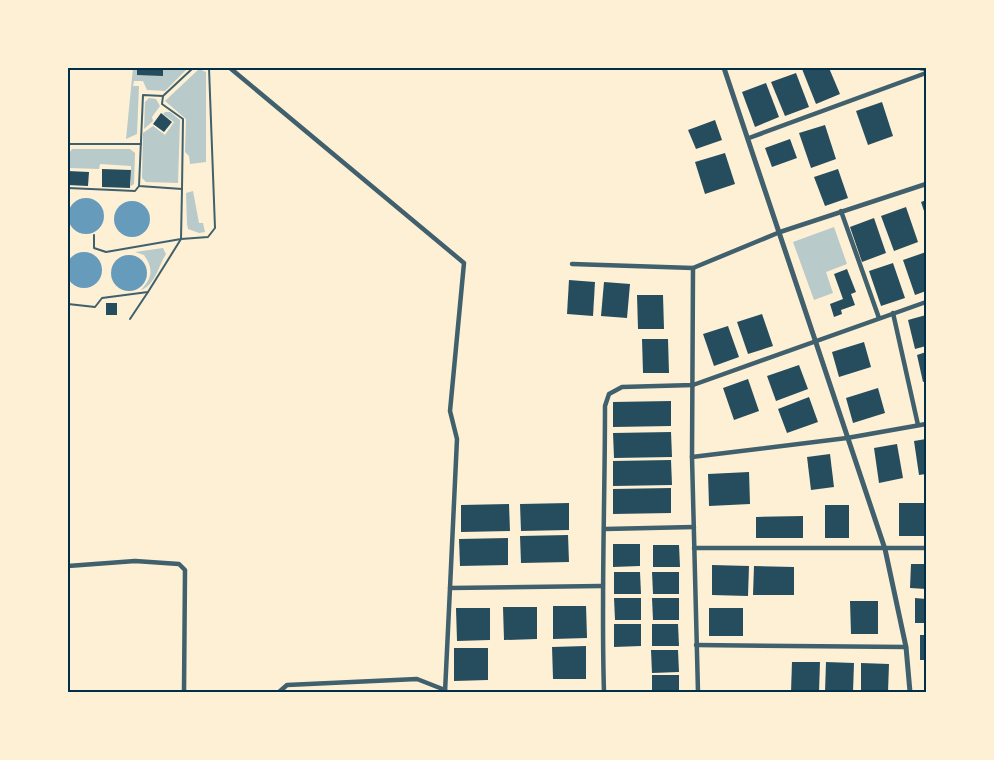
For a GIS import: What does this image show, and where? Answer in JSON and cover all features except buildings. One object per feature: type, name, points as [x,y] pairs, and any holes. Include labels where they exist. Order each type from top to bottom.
[{"type":"street","points":[[230,68],[464,263],[450,411],[457,439],[445,691],[417,680],[287,686],[279,693]]},
{"type":"street","points":[[724,68],[885,549],[906,647],[910,693]]},
{"type":"street","points":[[920,68],[927,71]]},
{"type":"street","points":[[749,138],[927,71]]},
{"type":"street","points":[[572,264],[693,268],[780,232],[927,184]]},
{"type":"street","points":[[842,212],[879,318]]},
{"type":"street","points":[[693,268],[692,457],[698,693]]},
{"type":"street","points":[[604,693],[601,586],[605,530],[605,406],[609,394],[622,387],[693,385],[927,302]]},
{"type":"street","points":[[893,313],[918,426]]},
{"type":"street","points":[[692,457],[847,438],[927,424]]},
{"type":"street","points":[[605,530],[694,527]]},
{"type":"street","points":[[694,548],[927,548]]},
{"type":"street","points":[[68,566],[135,561],[180,564],[185,570],[184,693]]},
{"type":"street","points":[[450,588],[601,586]]},
{"type":"street","points":[[696,645],[906,647]]},
{"type":"lane","points":[[130,319],[182,239],[183,119],[162,104],[163,96],[193,68]]},
{"type":"lane","points":[[94,236],[94,248],[106,252],[182,239],[208,237],[215,228],[209,68]]},
{"type":"lane","points":[[68,188],[135,191],[139,186],[142,95],[163,96]]},
{"type":"lane","points":[[68,144],[141,144]]},
{"type":"lane","points":[[139,186],[182,189]]},
{"type":"lane","points":[[68,304],[95,307],[102,298],[148,292]]},
{"type":"shaded area","points":[[133,68],[188,68],[165,91],[147,90],[143,81],[134,81],[133,86],[139,86],[137,134],[126,139]]},
{"type":"shaded area","points":[[199,69],[206,72],[206,162],[190,164],[189,156],[185,152],[186,119],[165,101]]},
{"type":"shaded area","points":[[149,98],[156,99],[160,106],[152,117],[153,121],[144,129],[145,102]]},
{"type":"shaded area","points":[[170,112],[180,120],[178,183],[146,182],[142,178],[143,133],[153,126],[165,135],[174,122],[163,114]]},
{"type":"shaded area","points":[[72,149],[130,149],[135,153],[134,184],[131,186],[131,166],[100,164],[99,169],[68,168],[68,155]]},
{"type":"shaded area","points":[[193,191],[199,223],[203,223],[205,232],[199,233],[188,229],[186,193]]},
{"type":"shaded area","points":[[834,227],[847,264],[826,272],[833,293],[814,300],[793,242]]},
{"type":"shaded area","points":[[163,248],[166,254],[156,275],[146,288],[141,290],[148,281],[150,269],[144,255],[135,252]]},
{"type":"water","points":[[86,198],[99,203],[104,216],[99,229],[86,234],[73,229],[68,216],[73,203]]},
{"type":"water","points":[[132,201],[145,206],[150,219],[145,232],[132,237],[119,232],[114,219],[119,206]]},
{"type":"water","points":[[84,252],[97,257],[102,270],[97,283],[84,288],[71,283],[66,270],[71,257]]},
{"type":"water","points":[[129,255],[142,260],[147,273],[142,286],[129,291],[116,286],[111,273],[116,260]]}]
